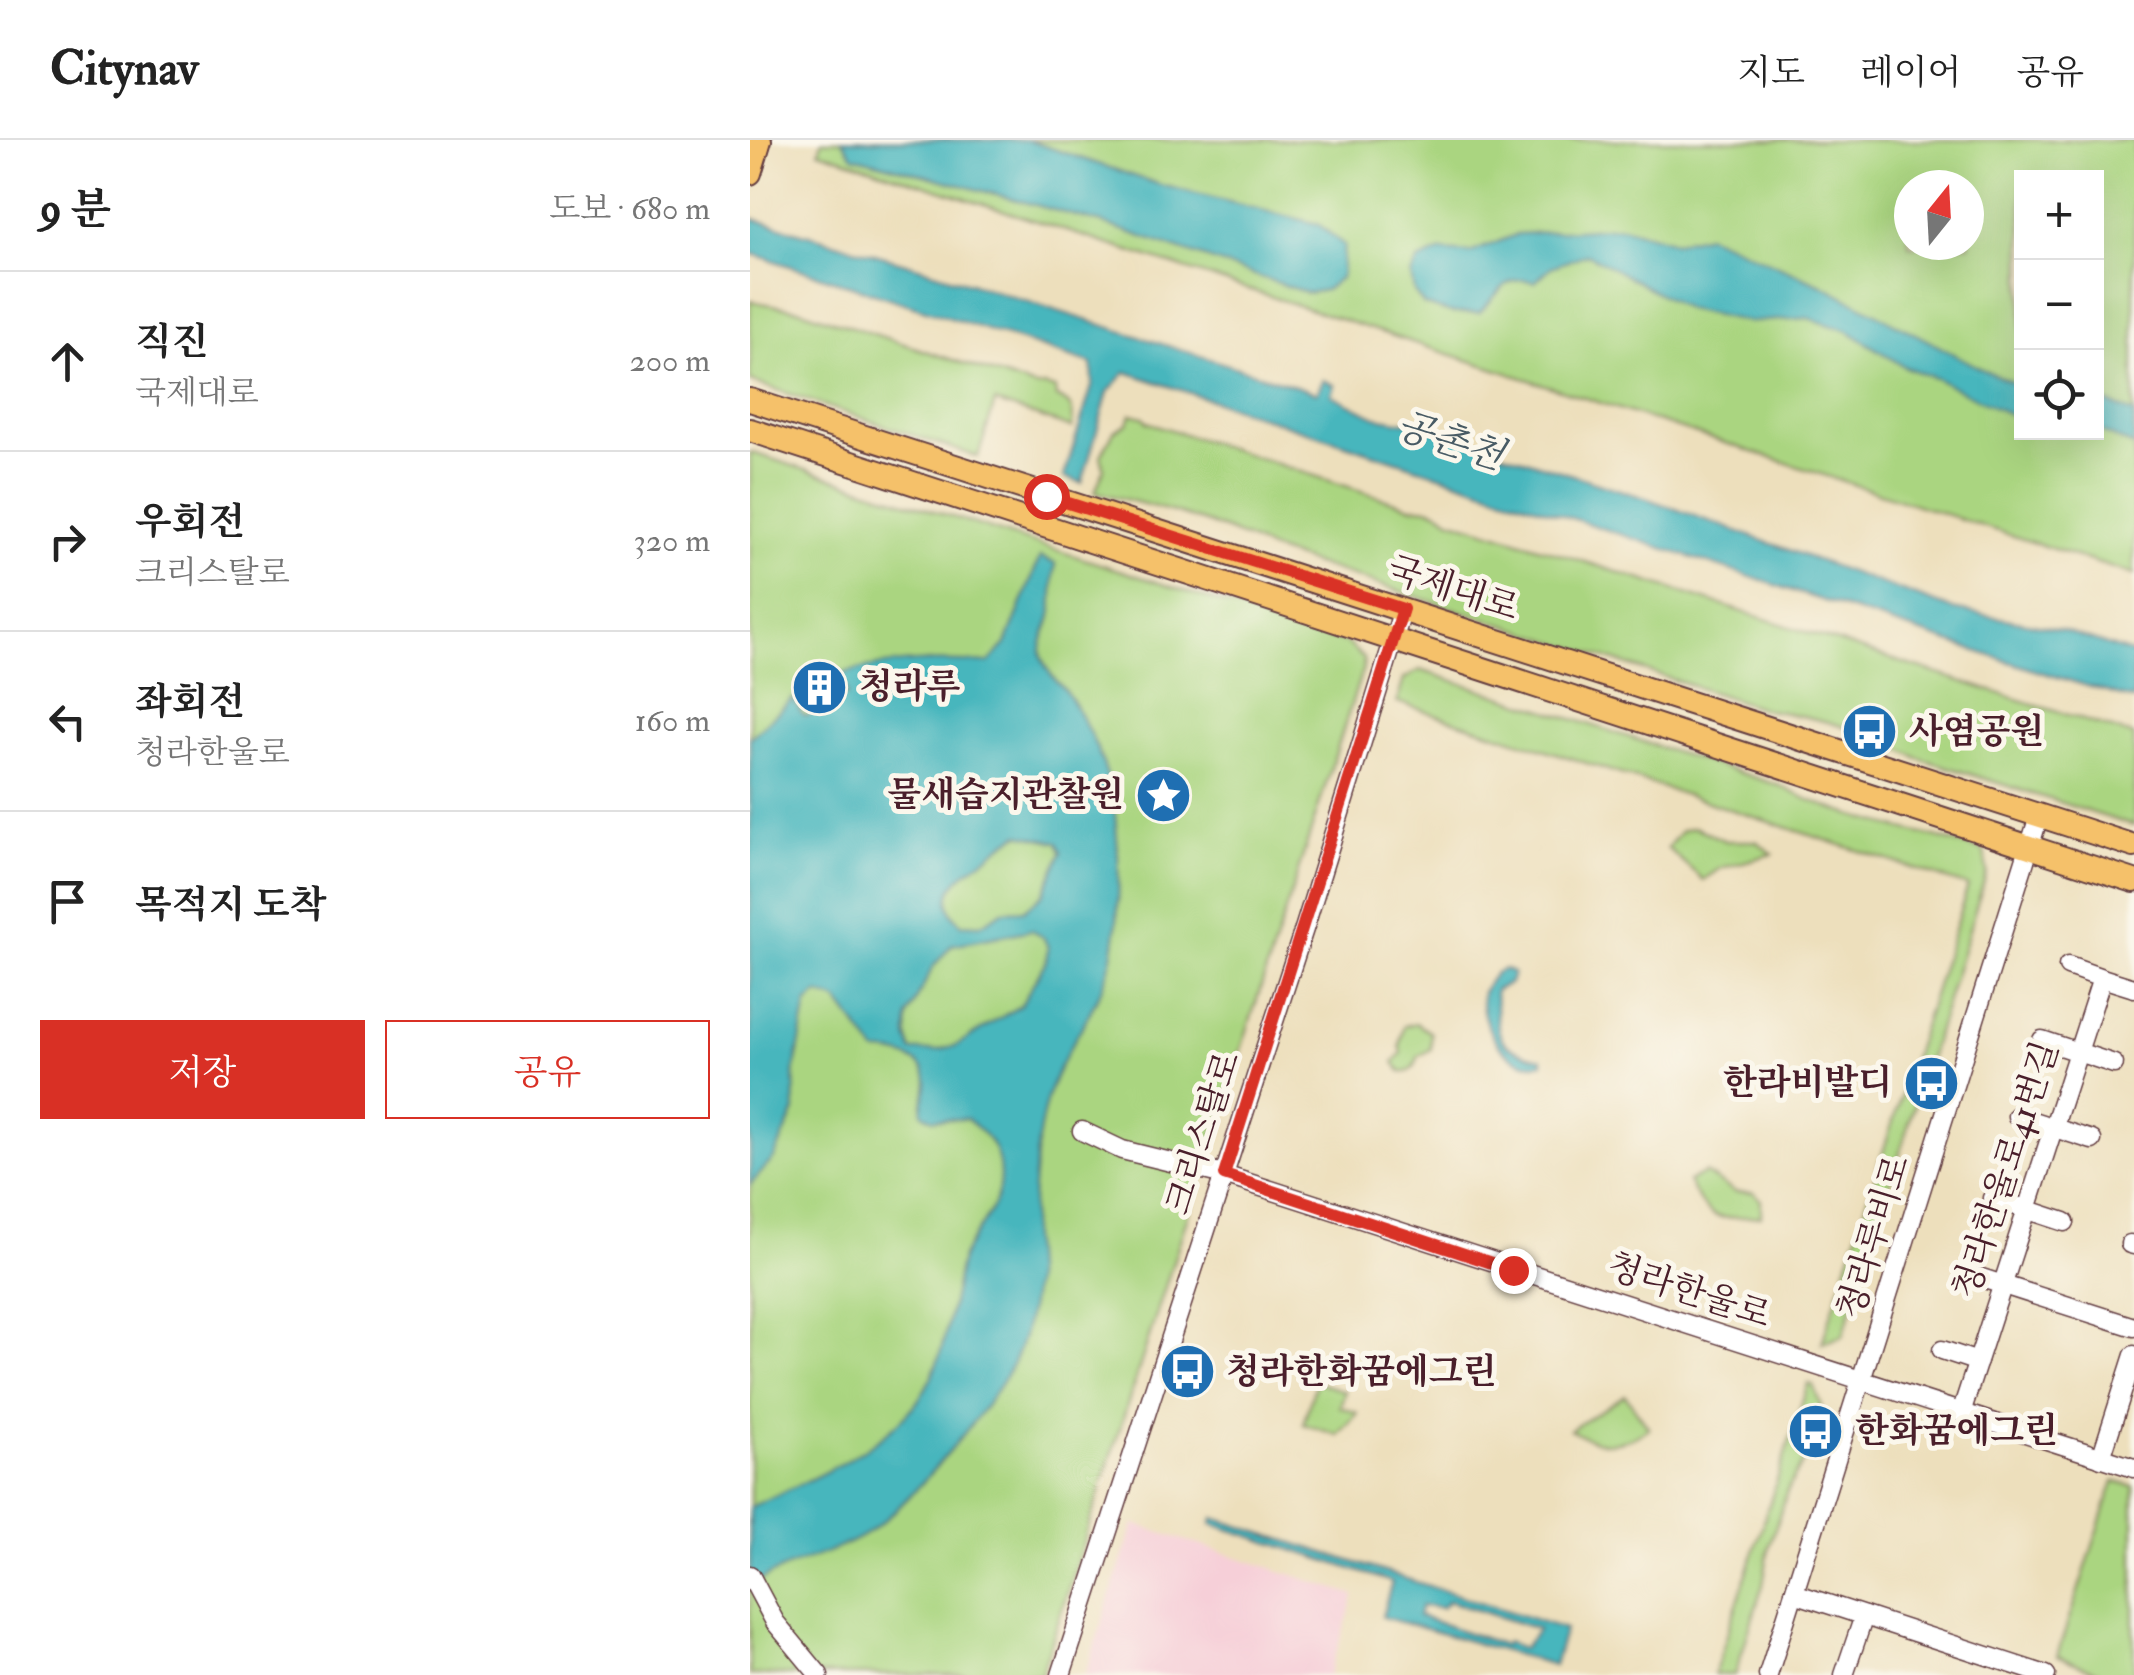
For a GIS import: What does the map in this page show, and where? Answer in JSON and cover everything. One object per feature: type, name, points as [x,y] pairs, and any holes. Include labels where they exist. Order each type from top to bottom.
[{"type":"main road","points":[[750,172],[760,140]]},
{"type":"main road","name":"국제대로","points":[[753,400],[2134,846]]},
{"type":"main road","name":"국제대로","points":[[750,430],[2134,881]]},
{"type":"street","name":"크리스탈로","points":[[1061,1675],[1403,609]]},
{"type":"street","name":"청라루비로","points":[[1768,1675],[2039,816]]},
{"type":"street","points":[[2068,966],[2134,988]]},
{"type":"street","name":"청라한울로41번길","points":[[1961,1414],[2102,978]]},
{"type":"street","points":[[2042,1040],[2114,1064]]},
{"type":"street","points":[[2018,1116],[2092,1140]]},
{"type":"street","name":"청라한울로","points":[[1082,1131],[1122,1150],[1224,1175],[2134,1468]]},
{"type":"street","points":[[1992,1198],[2066,1222]]},
{"type":"street","points":[[1966,1273],[2134,1327]]},
{"type":"street","points":[[1942,1350],[1978,1362]]},
{"type":"street","points":[[2102,1458],[2134,1355]]},
{"type":"street","points":[[750,1574],[776,1622],[819,1675]]},
{"type":"street","points":[[1794,1593],[2046,1675]]},
{"type":"street","points":[[1844,1675],[1864,1616]]},
{"type":"shaded area","points":[[1134,1524],[1355,1595],[1329,1675],[1085,1675]]},
{"type":"green space","points":[[822,140],[2134,140],[2134,575],[819,151]]},
{"type":"green space","points":[[750,301],[801,310],[1035,387],[1055,389],[1056,397],[1071,408],[1072,428],[995,402],[978,457],[750,381]]},
{"type":"green space","points":[[1131,414],[2134,736],[2134,826],[1916,757],[1844,727],[1767,710],[1269,549],[1184,515],[1095,492],[1104,469],[1101,456],[1114,431],[1128,423]]},
{"type":"green space","points":[[750,452],[1347,643],[1364,659],[1041,1675],[750,1675]]},
{"type":"green space","points":[[1420,670],[1778,785],[1828,807],[1984,851],[1987,872],[1843,1336],[1822,1343],[1968,886],[1397,702],[1404,679]]},
{"type":"green space","points":[[1694,827],[1726,841],[1756,841],[1773,854],[1721,868],[1703,880],[1667,848],[1682,830]]},
{"type":"green space","points":[[1416,1023],[1431,1033],[1431,1049],[1418,1057],[1411,1071],[1401,1072],[1394,1062],[1402,1053],[1404,1026]]},
{"type":"green space","points":[[1705,1173],[1735,1192],[1754,1193],[1761,1200],[1761,1216],[1723,1218],[1709,1213],[1688,1182]]},
{"type":"green space","points":[[1316,1382],[1345,1391],[1340,1407],[1358,1413],[1338,1435],[1303,1424]]},
{"type":"green space","points":[[1808,1384],[1813,1385],[1821,1406],[1769,1547],[1763,1585],[1735,1675],[1714,1675]]},
{"type":"green space","points":[[1625,1395],[1649,1428],[1629,1439],[1610,1443],[1570,1430]]},
{"type":"green space","points":[[2114,1481],[2134,1487],[2134,1675],[2105,1675],[2057,1656]]},
{"type":"water","points":[[842,140],[1027,140],[1161,185],[1318,224],[1344,245],[1341,277],[1325,290],[1307,293],[1102,223],[853,156]]},
{"type":"water","name":"공촌천","points":[[750,218],[906,263],[1317,393],[1323,380],[1335,385],[1332,395],[1376,417],[1410,423],[1648,499],[1952,609],[2059,629],[2134,654],[2134,700],[1126,372],[1108,392],[1082,483],[1064,477],[1093,383],[1092,364],[750,253]]},
{"type":"water","points":[[1622,227],[1675,242],[1707,235],[1822,285],[2014,383],[2014,417],[1905,367],[1846,330],[1808,318],[1749,322],[1687,309],[1587,254],[1551,267],[1535,282],[1509,283],[1479,313],[1451,313],[1424,305],[1414,292],[1411,275],[1418,261],[1442,251],[1470,253],[1518,234]]},
{"type":"water","points":[[2104,402],[2134,413],[2134,446],[2104,433]]},
{"type":"water","points":[[1040,557],[1056,564],[1042,658],[1077,709],[1099,753],[1110,784],[1118,854],[1117,921],[1111,962],[1098,996],[1058,1070],[1043,1116],[1032,1198],[1033,1282],[1025,1330],[1006,1374],[973,1422],[888,1516],[857,1539],[780,1570],[750,1587],[750,1507],[833,1468],[872,1444],[907,1414],[926,1388],[943,1342],[960,1261],[992,1209],[1000,1175],[991,1142],[967,1119],[933,1119],[922,1113],[927,1081],[922,1067],[900,1055],[876,1052],[838,1001],[818,994],[807,1004],[794,1074],[795,1111],[774,1158],[750,1185],[750,738],[793,698],[807,716],[847,695],[840,674],[913,662],[988,663],[1006,644]],"holes":[[[1020,834],[1058,842],[1062,852],[1043,895],[1024,910],[1003,911],[980,925],[961,924],[948,903],[953,886]],[[1032,930],[1044,938],[1048,948],[1046,961],[1021,1005],[955,1046],[912,1051],[907,1036],[908,1016],[933,967],[952,945]]]},
{"type":"water","points":[[1504,969],[1513,973],[1510,983],[1495,990],[1501,1037],[1514,1049],[1542,1058],[1543,1063],[1517,1060],[1490,1031],[1482,992],[1495,973]]},
{"type":"water","points":[[1214,1518],[1565,1629],[1554,1665],[1382,1617],[1392,1582],[1212,1524]],"holes":[[[1448,1601],[1538,1629],[1523,1648],[1418,1616],[1421,1606],[1442,1608]]]},
{"type":"place","name":"청라루","points":[[820,687]]},
{"type":"place","name":"사염공원","points":[[1870,732]]},
{"type":"place","name":"물새습지관찰원","points":[[1163,795]]},
{"type":"place","name":"한라비발디","points":[[1931,1083]]},
{"type":"place","name":"청라한화꿈에그린","points":[[1187,1372]]},
{"type":"place","name":"한화꿈에그린","points":[[1816,1431]]},
{"type":"route","points":[[1046,496],[1403,609],[1224,1175],[1513,1270]]}]
